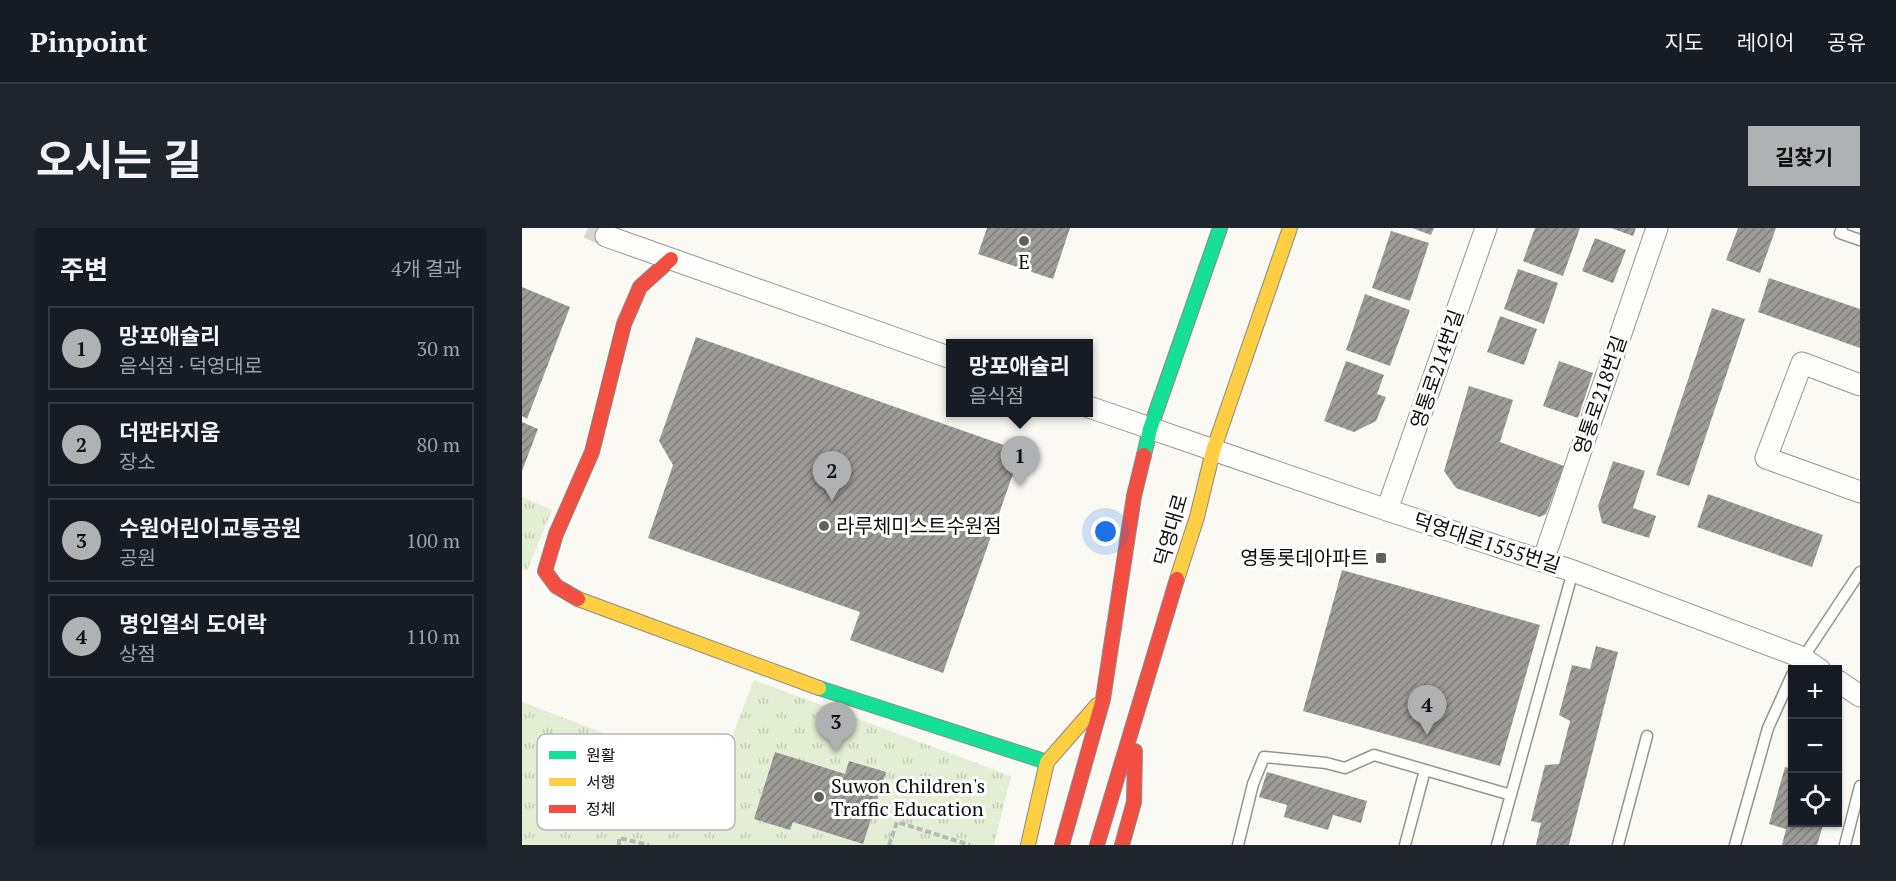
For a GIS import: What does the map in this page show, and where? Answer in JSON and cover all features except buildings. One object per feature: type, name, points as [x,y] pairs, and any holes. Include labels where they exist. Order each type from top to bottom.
[{"type":"main road","name":"덕영대로","points":[[1062,845],[1103,699],[1134,496],[1150,429],[1220,228]]},
{"type":"main road","name":"덕영대로","points":[[1097,845],[1137,707],[1197,517],[1212,451],[1290,228]]},
{"type":"main road","points":[[671,259],[640,287],[624,324],[592,452],[556,534],[545,571],[556,586],[568,595],[724,654],[1000,749],[1047,762]]},
{"type":"main road","points":[[1028,845],[1047,762],[1103,699]]},
{"type":"main road","points":[[1122,845],[1134,802],[1137,707]]},
{"type":"street","name":"영통로214번길","points":[[1387,510],[1486,228]]},
{"type":"street","name":"영통로218번길","points":[[1543,561],[1658,228]]},
{"type":"street","points":[[606,236],[946,356]]},
{"type":"street","points":[[1860,385],[1802,363],[1766,458],[1860,492]]},
{"type":"street","name":"덕영대로1555번길","points":[[1093,408],[1212,451],[1573,571],[1791,665]]},
{"type":"street","points":[[1842,684],[1860,696]]},
{"type":"lane","points":[[1842,228],[1840,233],[1860,240]]},
{"type":"lane","points":[[1497,845],[1573,571]]},
{"type":"lane","points":[[1797,665],[1860,573]]},
{"type":"lane","points":[[1735,845],[1768,728],[1788,684]]},
{"type":"lane","points":[[1618,845],[1647,736]]},
{"type":"lane","points":[[1238,845],[1254,784],[1264,757],[1326,763],[1345,768],[1374,755],[1511,795]]},
{"type":"lane","points":[[1405,845],[1425,770]]},
{"type":"lane","points":[[1845,845],[1860,786]]},
{"type":"path","points":[[889,845],[897,822],[970,845]]},
{"type":"path","points":[[619,845],[619,838],[648,845]]},
{"type":"green space","points":[[522,497],[552,510],[527,571],[522,569]]},
{"type":"green space","points":[[754,680],[1011,776],[994,845],[522,845],[522,702],[606,734],[537,734],[537,830],[735,830],[735,734],[733,734]]},
{"type":"tunnel","points":[[588,228],[606,236]]},
{"type":"traffic: fast","points":[[1144,455],[1150,429],[1220,228]]},
{"type":"traffic: fast","points":[[819,688],[1047,762]]},
{"type":"traffic: slow","points":[[1177,579],[1197,517],[1213,451],[1290,228]]},
{"type":"traffic: slow","points":[[578,599],[819,688]]},
{"type":"traffic: slow","points":[[1028,845],[1047,762],[1097,705]]},
{"type":"traffic: jam","points":[[578,599],[556,586],[545,571],[556,534],[592,452],[624,324],[640,287],[671,259]]},
{"type":"traffic: jam","points":[[1062,845],[1103,699],[1134,496],[1144,455]]},
{"type":"traffic: jam","points":[[1097,845],[1177,579]]},
{"type":"traffic: jam","points":[[1122,845],[1134,802],[1135,751]]},
{"type":"place","name":"E","points":[[1024,241]]},
{"type":"place","name":"망포애슐리","points":[[1020,486]]},
{"type":"place","name":"더판타지움","points":[[832,501]]},
{"type":"place","name":"라루체미스트수원점","points":[[824,526]]},
{"type":"place","name":"영통롯데아파트","points":[[1381,558]]},
{"type":"place","name":"명인열쇠 도어락","points":[[1427,735]]},
{"type":"place","name":"수원어린이교통공원","points":[[836,752]]},
{"type":"place","name":"Suwon Children's Traffic Education","points":[[819,797]]}]
